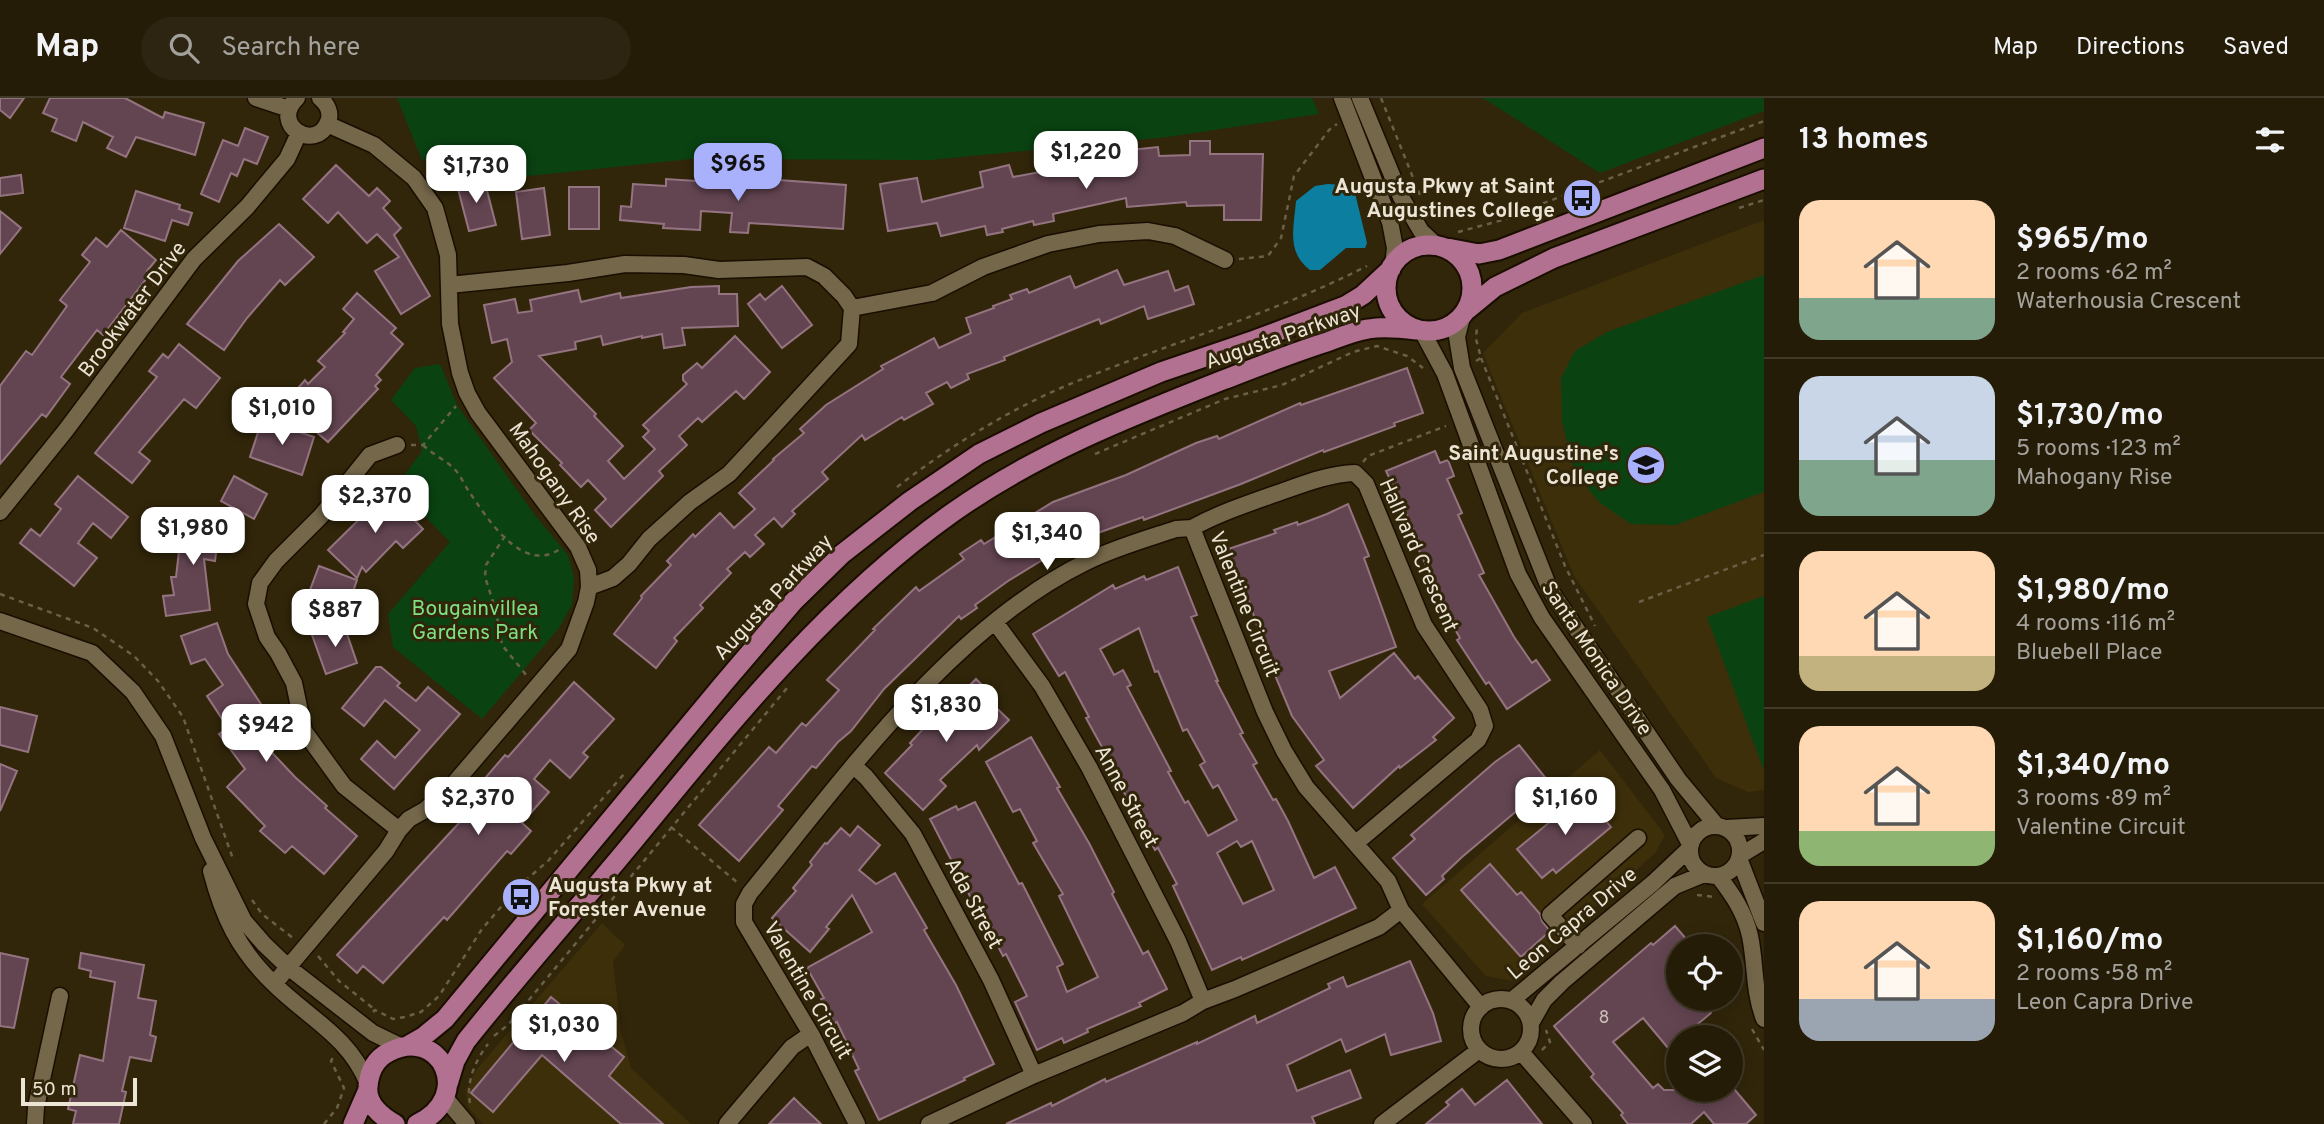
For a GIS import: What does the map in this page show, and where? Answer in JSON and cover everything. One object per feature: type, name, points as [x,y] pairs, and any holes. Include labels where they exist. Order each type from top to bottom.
[{"type":"main road","points":[[1764,149],[1499,250],[1479,254],[1443,242],[1412,249],[1392,267],[1387,293],[1390,306],[1396,316],[1420,330],[1444,329],[1495,287],[1555,258],[1764,179]]},
{"type":"main road","points":[[1443,242],[1463,261],[1469,272],[1472,298],[1464,314]]},
{"type":"main road","name":"Augusta Parkway","points":[[368,1088],[375,1063],[382,1056],[423,1037],[445,1019],[793,602],[842,554],[909,501],[979,454],[1041,423],[1161,372],[1345,306],[1363,295],[1392,267]]},
{"type":"main road","name":"Augusta Parkway","points":[[447,1091],[455,1061],[466,1041],[728,728],[793,653],[846,598],[905,548],[955,511],[1010,477],[1070,444],[1135,415],[1299,351],[1360,331],[1391,327],[1420,330]]},
{"type":"main road","points":[[405,1046],[425,1047],[444,1068],[447,1091],[430,1117],[419,1124]]},
{"type":"main road","points":[[353,1124],[368,1088]]},
{"type":"main road","points":[[368,1088],[378,1112],[396,1124]]},
{"type":"street","points":[[256,98],[293,103],[289,123],[299,133],[312,136],[324,130],[327,124],[329,110],[320,98]]},
{"type":"street","points":[[1342,98],[1390,222],[1395,248],[1392,267]]},
{"type":"street","points":[[1360,98],[1420,231],[1443,242]]},
{"type":"street","name":"Mahogany Rise","points":[[327,124],[374,145],[414,178],[435,208],[448,255],[450,324],[467,393],[478,413],[573,540],[588,570],[589,587]]},
{"type":"street","name":"Brookwater Drive","points":[[0,513],[194,259],[247,208],[288,159],[299,133]]},
{"type":"street","points":[[852,308],[932,293],[983,267],[1048,244],[1099,234],[1149,231],[1175,236],[1225,260]]},
{"type":"street","points":[[274,984],[386,851],[399,830],[409,819],[425,810],[451,788],[569,649],[589,587],[613,578],[629,564],[649,539],[690,502],[729,474],[849,344],[852,308],[824,276],[807,267],[719,271],[684,265],[625,264],[568,273],[449,285]]},
{"type":"street","name":"Santa Monica Drive","points":[[1464,314],[1457,337],[1462,368],[1550,590],[1678,779],[1721,827]]},
{"type":"street","name":"Santa Monica Drive","points":[[1420,330],[1446,374],[1518,574],[1528,594],[1662,790],[1690,846]]},
{"type":"street","points":[[397,444],[370,455],[321,516],[276,561],[260,583],[256,604],[267,637],[293,683],[304,731],[344,786],[399,830]]},
{"type":"street","name":"Hallvard Crescent","points":[[1192,528],[1210,517],[1315,480],[1355,473],[1366,484],[1424,625],[1480,710],[1485,726],[1478,740],[1356,844]]},
{"type":"street","name":"Valentine Circuit","points":[[857,1124],[811,1034],[744,922],[744,904],[750,893],[905,706],[980,633],[1015,605],[1086,562],[1176,529],[1192,528],[1265,712],[1306,787],[1388,881],[1401,910],[1482,1007]]},
{"type":"street","points":[[0,621],[92,653],[133,692],[163,736],[202,838],[220,906],[233,935],[253,963],[274,984],[344,1044],[360,1065],[368,1088]]},
{"type":"street","name":"Anne Street","points":[[995,622],[1042,686],[1089,767],[1178,941],[1203,1001]]},
{"type":"street","name":"Ada Street","points":[[854,766],[913,834],[991,980],[1034,1075]]},
{"type":"street","points":[[1757,1023],[1750,936],[1744,917],[1736,898],[1712,875],[1692,863],[1690,846],[1700,830],[1764,826]]},
{"type":"street","points":[[1721,827],[1738,839],[1740,858],[1764,923]]},
{"type":"street","points":[[202,838],[244,920],[264,944],[288,967],[362,1025],[380,1037],[405,1046]]},
{"type":"street","points":[[1578,946],[1550,915],[1638,838]]},
{"type":"street","points":[[1712,875],[1733,869],[1740,858],[1764,841]]},
{"type":"street","name":"Leon Capra Drive","points":[[1511,1001],[1653,883],[1690,846]]},
{"type":"street","name":"Leon Capra Drive","points":[[1538,1026],[1544,1000],[1562,982],[1675,886],[1712,875]]},
{"type":"street","points":[[929,1124],[1034,1075],[1378,927],[1401,910]]},
{"type":"street","points":[[35,1124],[36,1107],[60,996]]},
{"type":"street","points":[[1496,1000],[1511,1001],[1524,1009],[1538,1026],[1530,1039],[1525,1057],[1492,1058],[1479,1050],[1473,1040],[1472,1028],[1474,1016],[1482,1007],[1496,1000]]},
{"type":"street","points":[[727,1124],[792,1047],[811,1034]]},
{"type":"street","points":[[1382,1124],[1479,1050]]},
{"type":"street","points":[[1525,1057],[1584,1124]]},
{"type":"street","points":[[447,1091],[467,1124]]},
{"type":"path","points":[[1381,98],[1423,202],[1408,209]]},
{"type":"path","points":[[1225,260],[1268,256],[1281,238],[1294,176],[1329,130],[1349,116]]},
{"type":"path","points":[[1443,242],[1471,229],[1514,217],[1533,207],[1764,121]]},
{"type":"path","points":[[891,492],[949,451],[1033,401],[1083,378],[1288,302],[1369,265]]},
{"type":"path","points":[[1481,358],[1565,566],[1600,636]]},
{"type":"path","points":[[423,445],[467,393]]},
{"type":"path","points":[[1355,473],[1368,456],[1450,425]]},
{"type":"path","points":[[397,444],[423,445],[458,472],[477,504],[516,549],[538,558],[550,556],[573,540]]},
{"type":"path","points":[[505,536],[486,565],[485,577],[496,611],[502,645],[537,686]]},
{"type":"path","points":[[1639,602],[1764,555]]},
{"type":"path","points":[[362,1025],[375,1010],[393,1019],[405,1017],[421,1012],[439,996],[482,929],[519,886],[548,862],[626,771]]},
{"type":"path","points":[[671,827],[750,893]]},
{"type":"path","points":[[1698,895],[1716,897],[1721,904]]},
{"type":"path","points":[[1757,1023],[1764,1049]]},
{"type":"path","points":[[1525,1057],[1550,1042],[1538,1026]]},
{"type":"path","points":[[324,1124],[341,1100],[344,1088],[331,1061],[344,1044]]},
{"type":"shaded area","name":"Saint Augustine's College","points":[[1764,220],[1764,790],[1748,792],[1716,778],[1574,576],[1483,353],[1522,313]]},
{"type":"shaded area","points":[[1600,750],[1665,835],[1655,853],[1513,981],[1486,976],[1422,904]]},
{"type":"shaded area","points":[[602,923],[625,945],[613,962],[621,1032],[631,1068],[691,1124],[483,1124],[468,1107],[466,1090],[477,1069]]},
{"type":"green space","points":[[397,98],[1312,98],[1319,114],[1168,137],[930,160],[691,159],[510,178],[422,160]]},
{"type":"green space","points":[[1483,98],[1764,98],[1764,111],[1600,173]]},
{"type":"green space","points":[[1764,275],[1764,492],[1675,525],[1631,524],[1600,503],[1574,471],[1562,421],[1561,378],[1575,351],[1607,332]]},
{"type":"green space","name":"Bougainvillea Gardens Park","points":[[440,364],[457,405],[534,514],[568,555],[574,577],[572,605],[559,628],[482,719],[393,647],[388,614],[450,542],[396,487],[422,451],[416,426],[391,400],[415,368]]},
{"type":"green space","points":[[1764,596],[1764,767],[1763,768],[1707,617]]},
{"type":"water","points":[[1342,185],[1355,193],[1367,243],[1365,248],[1346,248],[1320,270],[1310,270],[1302,263],[1294,247],[1296,201],[1315,186]]},
{"type":"building","points":[[0,98],[24,98],[10,118],[0,110]]},
{"type":"building","points":[[50,98],[125,98],[163,118],[165,112],[204,123],[195,155],[136,137],[126,157],[107,148],[113,137],[83,122],[76,141],[52,131],[57,119],[43,113]]},
{"type":"building","points":[[245,128],[268,137],[257,164],[244,159],[237,176],[231,173],[219,202],[201,194],[223,140],[238,146]]},
{"type":"building","points":[[1190,141],[1210,141],[1210,154],[1263,154],[1261,220],[1224,220],[1224,205],[1187,206],[1186,202],[1127,207],[1126,198],[1053,214],[1054,221],[1034,225],[1033,221],[987,235],[985,226],[941,236],[937,223],[888,231],[880,184],[917,178],[922,202],[983,187],[980,172],[1009,165],[1013,177],[1122,157],[1121,151],[1158,147],[1159,156],[1190,155]]},
{"type":"building","points":[[336,165],[369,196],[377,188],[390,201],[383,208],[401,228],[394,235],[430,296],[401,314],[375,271],[399,257],[377,234],[367,243],[338,212],[328,223],[303,199]]},
{"type":"building","points":[[713,170],[753,173],[752,178],[846,185],[843,229],[749,223],[748,233],[730,232],[732,213],[701,211],[700,230],[663,228],[664,224],[620,220],[621,206],[631,207],[633,184],[666,186],[666,179],[712,182]]},
{"type":"building","points":[[21,175],[23,193],[0,196],[0,178]]},
{"type":"building","points":[[484,179],[496,225],[469,231],[457,185]]},
{"type":"building","points":[[569,187],[599,187],[599,229],[569,229]]},
{"type":"building","points":[[544,188],[550,235],[522,239],[516,192]]},
{"type":"building","points":[[136,191],[180,205],[179,209],[192,213],[188,225],[172,220],[165,241],[124,228]]},
{"type":"building","points":[[0,211],[21,228],[0,254]]},
{"type":"building","points":[[279,224],[314,257],[285,285],[280,280],[224,350],[187,324],[238,261]]},
{"type":"building","points":[[121,230],[156,260],[147,271],[150,274],[103,335],[97,330],[61,377],[70,384],[46,417],[42,414],[0,464],[0,386],[26,351],[32,355],[67,306],[60,300],[90,262],[82,255],[96,238],[107,247]]},
{"type":"building","points":[[1117,270],[1124,285],[1168,271],[1175,291],[1188,286],[1194,304],[1148,319],[1144,306],[1101,324],[1099,319],[967,374],[969,379],[951,388],[947,382],[926,393],[933,404],[904,420],[902,417],[865,440],[862,435],[822,472],[828,479],[792,511],[795,514],[782,527],[774,518],[755,535],[764,544],[750,557],[745,552],[727,569],[731,573],[700,605],[703,608],[674,638],[677,641],[656,668],[614,634],[641,596],[671,565],[667,561],[693,534],[695,537],[720,513],[734,528],[755,509],[739,493],[804,433],[800,429],[826,405],[883,369],[881,366],[934,338],[939,348],[971,333],[966,318],[1012,299],[1010,295],[1027,289],[1029,293],[1070,276],[1075,288]]},
{"type":"building","points":[[719,286],[719,294],[737,294],[738,326],[682,328],[685,345],[664,348],[662,334],[603,345],[601,336],[575,342],[576,349],[539,356],[623,446],[608,461],[624,479],[655,449],[643,437],[649,431],[643,425],[687,384],[683,375],[697,363],[702,368],[735,336],[770,372],[744,399],[736,391],[702,422],[698,418],[679,436],[687,445],[659,471],[663,476],[611,527],[595,510],[606,499],[588,480],[581,487],[560,465],[562,463],[529,430],[536,423],[494,378],[512,362],[507,339],[492,343],[484,305],[515,299],[518,313],[532,311],[530,300],[578,290],[581,302],[620,293],[621,298],[691,287]]},
{"type":"building","points":[[782,286],[812,325],[782,348],[748,304],[760,294],[765,300]]},
{"type":"building","points":[[357,293],[396,328],[391,333],[403,344],[376,375],[381,380],[375,386],[378,389],[328,442],[284,404],[305,380],[308,384],[325,367],[318,361],[345,333],[343,332],[354,319],[343,309]]},
{"type":"building","points":[[179,344],[220,378],[196,408],[184,399],[139,452],[150,461],[132,483],[95,453],[157,377],[149,371],[163,354],[168,358]]},
{"type":"building","points":[[1407,368],[1423,413],[1394,423],[1395,426],[1324,452],[1323,450],[1144,520],[1143,517],[1072,542],[1008,581],[961,619],[959,616],[884,689],[851,731],[816,768],[812,766],[778,806],[783,810],[739,861],[699,825],[769,747],[776,753],[802,723],[806,726],[839,690],[827,680],[875,630],[873,629],[916,587],[919,591],[964,559],[960,554],[981,540],[984,544],[1053,502],[1126,475],[1196,443],[1217,436],[1219,439],[1300,403],[1301,405]]},
{"type":"building","points":[[262,420],[314,437],[302,475],[250,457]]},
{"type":"building","points":[[1435,451],[1440,463],[1448,460],[1454,476],[1447,479],[1462,513],[1458,515],[1484,573],[1479,575],[1514,637],[1532,663],[1536,660],[1550,680],[1507,709],[1489,682],[1486,684],[1457,640],[1460,638],[1442,607],[1414,540],[1418,539],[1386,471]]},
{"type":"building","points":[[78,476],[128,517],[111,538],[93,523],[78,543],[97,558],[74,586],[20,543],[31,529],[40,536],[61,509],[55,504]]},
{"type":"building","points":[[234,476],[267,494],[254,519],[221,501]]},
{"type":"building","points":[[387,492],[423,529],[403,548],[396,541],[366,572],[362,567],[357,578],[328,550]]},
{"type":"building","points":[[1348,504],[1369,556],[1364,558],[1396,647],[1329,671],[1340,698],[1394,653],[1415,679],[1418,676],[1454,718],[1433,737],[1436,740],[1400,768],[1399,766],[1353,808],[1316,766],[1324,760],[1292,716],[1267,656],[1248,598],[1241,600],[1222,551],[1276,533],[1274,530],[1297,522],[1298,525]]},
{"type":"building","points":[[183,516],[220,521],[215,561],[204,559],[210,610],[166,616],[163,596],[174,595],[171,577],[176,577]]},
{"type":"building","points":[[319,566],[357,580],[343,620],[304,606]]},
{"type":"building","points":[[1178,567],[1197,615],[1191,617],[1216,681],[1243,733],[1240,734],[1257,763],[1253,765],[1288,821],[1314,878],[1335,867],[1356,908],[1242,960],[1241,957],[1212,970],[1173,886],[1177,884],[1158,848],[1155,850],[1100,748],[1102,747],[1086,718],[1089,717],[1065,672],[1059,676],[1033,634],[1113,585],[1115,589],[1144,576],[1146,580]],"holes":[[[1139,628],[1155,672],[1158,671],[1183,731],[1187,729],[1205,762],[1200,765],[1213,788],[1218,785],[1237,820],[1208,836],[1168,772],[1171,771],[1127,687],[1131,685],[1123,670],[1114,675],[1100,649]],[[1237,841],[1241,847],[1252,841],[1274,890],[1243,904],[1217,853]]]},
{"type":"building","points":[[217,623],[228,654],[278,730],[262,742],[327,806],[325,808],[357,836],[324,874],[292,846],[285,853],[260,831],[265,826],[227,787],[245,769],[219,734],[228,728],[207,696],[223,685],[205,659],[191,664],[181,636]]},
{"type":"building","points":[[344,625],[357,663],[326,674],[312,635]]},
{"type":"building","points":[[376,667],[381,667],[400,683],[397,686],[416,701],[428,687],[460,714],[394,789],[361,759],[377,741],[395,758],[420,730],[385,700],[364,726],[342,708]]},
{"type":"building","points":[[976,679],[989,692],[984,696],[1009,720],[979,750],[977,745],[940,780],[946,786],[923,810],[885,773],[949,701],[952,703]]},
{"type":"building","points":[[574,682],[614,719],[583,753],[588,757],[570,778],[550,760],[534,779],[549,792],[522,823],[531,831],[511,854],[507,851],[447,920],[444,917],[383,983],[363,966],[357,973],[337,955],[495,784],[486,777],[505,755],[508,757]]},
{"type":"building","points":[[0,707],[37,716],[28,752],[0,745]]},
{"type":"building","points":[[1031,737],[1089,843],[1143,954],[1148,951],[1167,989],[1139,1003],[1141,1006],[1087,1029],[1088,1032],[1064,1043],[1062,1038],[1037,1050],[1015,1002],[1027,996],[1006,954],[1003,956],[992,935],[995,934],[978,902],[974,904],[930,819],[956,806],[958,810],[975,802],[1019,884],[1022,883],[1063,964],[1057,967],[1067,992],[1098,977],[1059,896],[1063,894],[1033,843],[1037,841],[1020,809],[1013,812],[986,762]]},
{"type":"building","points":[[1519,745],[1552,786],[1534,800],[1532,798],[1462,857],[1426,895],[1393,858],[1415,839],[1411,835],[1495,762]]},
{"type":"building","points":[[0,764],[17,771],[0,811]]},
{"type":"building","points":[[1584,794],[1611,827],[1556,873],[1553,869],[1542,878],[1517,849]]},
{"type":"building","points":[[858,826],[880,845],[859,870],[876,884],[895,873],[927,928],[924,930],[956,985],[994,1064],[879,1120],[855,1071],[859,1069],[837,1022],[834,1023],[807,968],[872,932],[852,895],[810,952],[772,918],[796,891],[793,888],[812,865],[810,862],[825,843],[841,828],[850,836]]},
{"type":"building","points":[[1490,864],[1517,895],[1521,892],[1540,914],[1550,931],[1521,957],[1461,890]]},
{"type":"building","points":[[1675,926],[1682,934],[1666,934],[1666,1011],[1711,1013],[1697,1025],[1666,1025],[1666,1046],[1643,1018],[1613,1042],[1653,1088],[1658,1084],[1666,1090],[1666,1102],[1743,1102],[1743,1100],[1756,1115],[1746,1124],[1714,1124],[1704,1112],[1691,1124],[1628,1124],[1621,1115],[1623,1113],[1591,1077],[1594,1074],[1554,1026],[1651,943],[1653,945]]},
{"type":"building","points":[[0,953],[28,959],[14,1028],[0,1026]]},
{"type":"building","points":[[81,953],[144,965],[138,998],[156,1001],[150,1035],[156,1037],[151,1061],[130,1057],[122,1091],[126,1092],[119,1124],[73,1124],[76,1111],[68,1109],[80,1055],[103,1061],[115,982],[90,977],[91,971],[79,968]]},
{"type":"building","points":[[1410,961],[1433,1013],[1441,1041],[1391,1055],[1385,1034],[1346,1052],[1341,1039],[1287,1065],[1297,1091],[1350,1070],[1361,1098],[1312,1117],[1315,1124],[1006,1124],[1051,1103],[1052,1106],[1105,1079],[1106,1082],[1197,1044],[1255,1016],[1257,1023],[1330,988],[1328,984],[1343,977],[1347,987]]},
{"type":"building","points":[[551,997],[624,1057],[609,1076],[663,1124],[621,1124],[542,1055],[493,1112],[471,1093]]},
{"type":"building","points":[[1507,1080],[1542,1124],[1426,1124],[1449,1105],[1446,1102],[1462,1089],[1475,1105]]},
{"type":"building","points":[[794,1098],[802,1106],[821,1124],[769,1124]]},
{"type":"place","name":"Augusta Pkwy at Saint Augustines College","points":[[1582,198]]},
{"type":"place","name":"Saint Augustine's College","points":[[1646,465]]},
{"type":"place","name":"Augusta Pkwy at Forester Avenue","points":[[521,897]]}]
